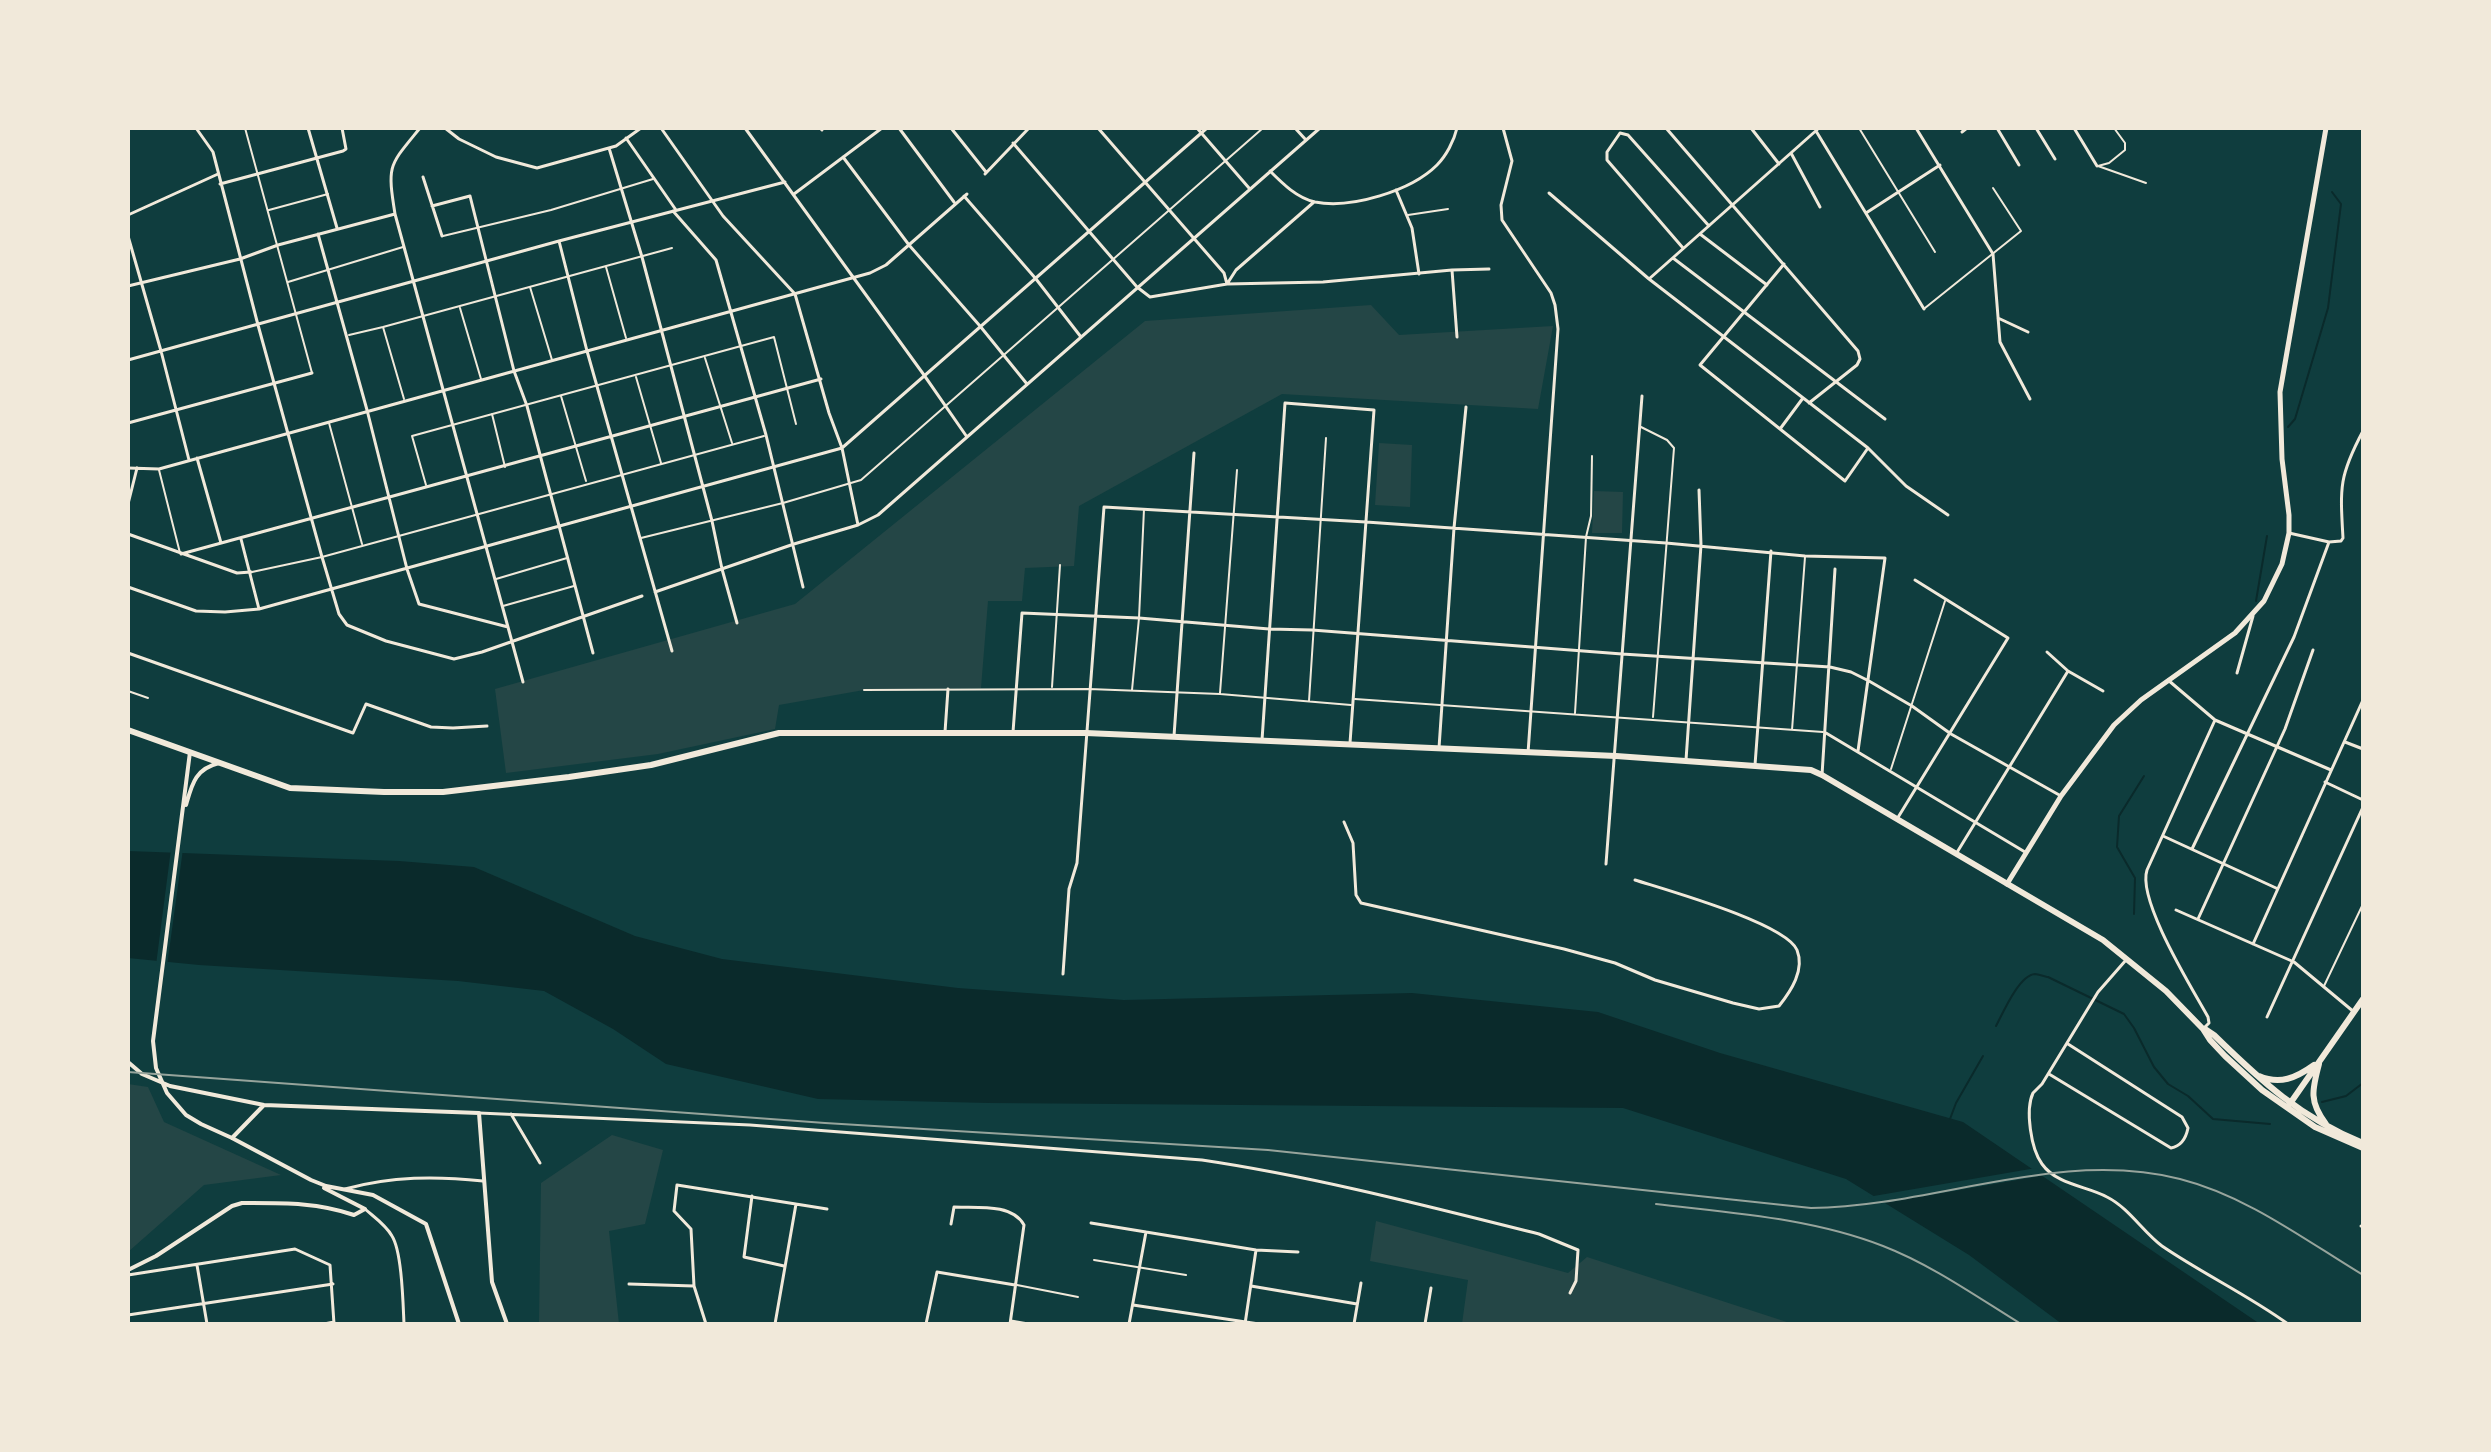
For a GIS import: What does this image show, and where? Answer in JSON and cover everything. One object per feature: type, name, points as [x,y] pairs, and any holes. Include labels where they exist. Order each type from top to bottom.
[{"type":"main road","points":[[2007,884],[2061,796],[2114,725],[2141,700],[2235,633],[2254,615],[2274,584],[2289,533],[2280,392],[2326,128]]},
{"type":"main road","points":[[128,730],[283,785],[308,790],[443,792],[651,765],[779,733],[1013,732],[1174,736],[1616,756],[1796,768],[1822,775],[2090,931],[2128,957],[2172,996],[2240,1071],[2315,1127],[2363,1145]]},
{"type":"main road","points":[[2289,1106],[2363,999]]},
{"type":"main road","points":[[2203,1029],[2214,1035],[2289,1106],[2363,1145]]},
{"type":"main road","points":[[2254,1074],[2281,1081],[2293,1078],[2321,1060]]},
{"type":"main road","points":[[2321,1060],[2313,1093],[2318,1114],[2329,1127]]},
{"type":"street","points":[[197,128],[213,152],[322,557],[339,614],[347,625],[386,641],[454,659],[642,596]]},
{"type":"street","points":[[308,128],[337,229]]},
{"type":"street","points":[[220,184],[346,149],[342,128]]},
{"type":"street","points":[[420,128],[391,168],[390,185],[395,214],[523,682]]},
{"type":"street","points":[[445,128],[459,139],[496,157],[537,168],[609,148],[641,128]]},
{"type":"street","points":[[661,128],[712,201],[795,294],[842,448],[858,525]]},
{"type":"street","points":[[745,128],[967,437]]},
{"type":"street","points":[[794,194],[882,128]]},
{"type":"street","points":[[899,128],[954,204]]},
{"type":"street","points":[[951,128],[985,173],[1029,128]]},
{"type":"street","points":[[1098,128],[1224,273],[1227,284]]},
{"type":"street","points":[[1197,128],[1249,188]]},
{"type":"street","points":[[128,587],[196,611],[259,609],[842,448],[1036,279],[1087,230],[1207,128]]},
{"type":"street","points":[[1295,128],[1306,140]]},
{"type":"street","points":[[655,592],[858,525],[878,515],[1320,128]]},
{"type":"street","points":[[1270,171],[1288,188],[1314,202],[1358,200],[1396,190],[1429,172],[1448,150],[1457,128]]},
{"type":"street","points":[[1503,128],[1512,161],[1501,205],[1502,220],[1551,293],[1558,329],[1528,753]]},
{"type":"street","points":[[1666,128],[1858,351],[1860,359],[1857,365],[1834,380],[1809,403]]},
{"type":"street","points":[[1751,128],[1779,164]]},
{"type":"street","points":[[1916,128],[1993,254],[2000,342],[2030,399]]},
{"type":"street","points":[[1962,132],[1967,128]]},
{"type":"street","points":[[1997,128],[2019,165]]},
{"type":"street","points":[[2036,128],[2055,159]]},
{"type":"street","points":[[2074,128],[2097,166]]},
{"type":"street","points":[[1649,279],[1817,129],[1924,309]]},
{"type":"street","points":[[1683,248],[1607,160],[1607,152],[1620,133],[1628,135],[1709,226]]},
{"type":"street","points":[[626,138],[675,211],[716,260],[766,435],[803,587]]},
{"type":"street","points":[[1013,143],[1145,295],[1157,298],[1227,284],[1323,282],[1489,269]]},
{"type":"street","points":[[609,148],[633,223],[737,623]]},
{"type":"street","points":[[1791,153],[1820,207]]},
{"type":"street","points":[[843,157],[909,245],[1027,384]]},
{"type":"street","points":[[1866,213],[1940,165]]},
{"type":"street","points":[[128,215],[218,174]]},
{"type":"street","points":[[423,177],[442,236]]},
{"type":"street","points":[[128,360],[785,182]]},
{"type":"street","points":[[1396,190],[1415,241],[1419,274]]},
{"type":"street","points":[[1549,193],[1649,279],[1868,448],[1906,486],[1948,515]]},
{"type":"street","points":[[128,468],[159,469],[852,279],[881,269],[966,195],[1081,337]]},
{"type":"street","points":[[432,206],[470,196],[514,371],[527,406],[548,494],[593,653]]},
{"type":"street","points":[[1227,284],[1236,270],[1314,202]]},
{"type":"street","points":[[128,286],[240,259],[278,245],[395,214]]},
{"type":"street","points":[[318,234],[419,604],[508,627]]},
{"type":"street","points":[[1700,234],[1767,285]]},
{"type":"street","points":[[128,236],[189,461]]},
{"type":"street","points":[[559,241],[672,651]]},
{"type":"street","points":[[1673,258],[1885,419]]},
{"type":"street","points":[[1784,264],[1700,365],[1845,481],[1868,448]]},
{"type":"street","points":[[1452,270],[1457,337]]},
{"type":"street","points":[[1998,318],[2028,332]]},
{"type":"street","points":[[128,423],[312,373]]},
{"type":"street","points":[[181,554],[821,379]]},
{"type":"street","points":[[1606,864],[1642,396]]},
{"type":"street","points":[[1780,429],[1803,398]]},
{"type":"street","points":[[1262,740],[1285,403],[1374,410],[1350,744]]},
{"type":"street","points":[[1439,748],[1454,528],[1466,407]]},
{"type":"street","points":[[2289,533],[2329,542],[2339,542],[2343,538],[2340,487],[2348,459],[2363,431]]},
{"type":"street","points":[[1174,736],[1194,453]]},
{"type":"street","points":[[197,458],[221,543]]},
{"type":"street","points":[[128,503],[137,468]]},
{"type":"street","points":[[1686,760],[1701,545],[1699,490]]},
{"type":"street","points":[[1063,974],[1069,889],[1077,863],[1104,507],[1190,510],[1701,545],[1805,556],[1885,558],[1858,751]]},
{"type":"street","points":[[128,534],[237,573],[251,572]]},
{"type":"street","points":[[240,538],[259,609]]},
{"type":"street","points":[[2192,849],[2294,637],[2329,542]]},
{"type":"street","points":[[1755,765],[1771,551]]},
{"type":"street","points":[[1822,775],[1835,569]]},
{"type":"street","points":[[1897,819],[2008,638],[1915,580]]},
{"type":"street","points":[[1013,732],[1022,613],[1182,620],[1269,629],[1830,667],[1869,681],[1951,734],[2061,796]]},
{"type":"street","points":[[2237,673],[2254,615]]},
{"type":"street","points":[[2198,919],[2285,729],[2313,650]]},
{"type":"street","points":[[2047,652],[2068,671],[2103,691]]},
{"type":"street","points":[[128,653],[353,733],[366,704],[431,727],[487,726]]},
{"type":"street","points":[[1956,854],[2068,671]]},
{"type":"street","points":[[2168,680],[2215,720],[2331,770]]},
{"type":"street","points":[[945,732],[948,689]]},
{"type":"street","points":[[2253,944],[2363,700]]},
{"type":"street","points":[[2203,1029],[2209,1023],[2208,1017],[2163,933],[2146,892],[2145,876],[2215,720]]},
{"type":"street","points":[[1826,733],[2026,852]]},
{"type":"street","points":[[2345,742],[2363,749]]},
{"type":"street","points":[[190,752],[191,778],[182,819],[153,1041],[161,1083],[175,1103],[201,1124],[365,1209],[386,1229],[398,1252],[404,1324]]},
{"type":"street","points":[[191,778],[206,767],[219,763]]},
{"type":"street","points":[[2325,782],[2363,800]]},
{"type":"street","points":[[2267,1017],[2363,807]]},
{"type":"street","points":[[1344,822],[1353,843],[1356,895],[1361,903],[1564,949],[1615,963],[1655,980],[1759,1009],[1779,1006],[1790,993],[1799,969],[1798,953],[1793,943],[1779,933],[1702,901],[1635,880]]},
{"type":"street","points":[[2163,836],[2277,889]]},
{"type":"street","points":[[2176,910],[2294,962],[2354,1012]]},
{"type":"street","points":[[2128,957],[2098,992],[2068,1044],[2033,1092],[2031,1137],[2042,1164],[2074,1185],[2107,1196],[2158,1243],[2204,1275],[2288,1324]]},
{"type":"street","points":[[2049,1073],[2171,1148],[2179,1146],[2186,1136],[2188,1128],[2182,1117],[2068,1044]]},
{"type":"street","points":[[128,1062],[142,1074],[170,1086],[264,1105],[750,1125],[1202,1160],[1247,1167],[1377,1194],[1560,1241],[1578,1250],[1576,1281],[1570,1293]]},
{"type":"street","points":[[232,1138],[264,1105]]},
{"type":"street","points":[[479,1113],[492,1282],[507,1324]]},
{"type":"street","points":[[511,1114],[540,1163]]},
{"type":"street","points":[[345,1189],[396,1178],[437,1176],[483,1181]]},
{"type":"street","points":[[319,1184],[373,1195],[426,1224],[459,1324]]},
{"type":"street","points":[[706,1324],[694,1286],[691,1229],[674,1211],[677,1185],[827,1209]]},
{"type":"street","points":[[752,1196],[744,1257],[784,1266]]},
{"type":"street","points":[[128,1272],[232,1206],[242,1203],[306,1203],[354,1215],[365,1209]]},
{"type":"street","points":[[775,1324],[796,1204]]},
{"type":"street","points":[[951,1224],[954,1207],[995,1209],[1020,1217],[1024,1225],[1010,1322],[1028,1324]]},
{"type":"street","points":[[1091,1223],[1256,1250],[1298,1252]]},
{"type":"street","points":[[1129,1324],[1146,1232]]},
{"type":"street","points":[[128,1272],[197,1265],[295,1249],[330,1265],[334,1323],[324,1324]]},
{"type":"street","points":[[1245,1323],[1256,1250]]},
{"type":"street","points":[[197,1265],[207,1324]]},
{"type":"street","points":[[926,1324],[937,1272],[1015,1285]]},
{"type":"street","points":[[1354,1324],[1361,1283]]},
{"type":"street","points":[[128,1315],[333,1284]]},
{"type":"street","points":[[629,1284],[694,1286]]},
{"type":"street","points":[[1251,1286],[1357,1304]]},
{"type":"street","points":[[1425,1324],[1431,1288]]},
{"type":"street","points":[[1133,1305],[1259,1324]]},
{"type":"lane","points":[[245,128],[312,373]]},
{"type":"lane","points":[[640,539],[861,480],[1263,128]]},
{"type":"lane","points":[[1859,128],[1935,252]]},
{"type":"lane","points":[[2097,166],[2109,163],[2125,150],[2125,143],[2114,128]]},
{"type":"lane","points":[[2097,166],[2146,183]]},
{"type":"lane","points":[[442,236],[551,210],[654,179]]},
{"type":"lane","points":[[1924,309],[2021,231],[1993,188]]},
{"type":"lane","points":[[268,211],[328,194]]},
{"type":"lane","points":[[1407,215],[1448,209]]},
{"type":"lane","points":[[287,282],[403,247]]},
{"type":"lane","points":[[346,336],[672,248]]},
{"type":"lane","points":[[606,266],[626,341]]},
{"type":"lane","points":[[530,286],[552,360]]},
{"type":"lane","points":[[459,307],[481,379]]},
{"type":"lane","points":[[383,327],[404,400]]},
{"type":"lane","points":[[427,486],[412,436],[774,337],[796,424]]},
{"type":"lane","points":[[705,357],[732,444]]},
{"type":"lane","points":[[635,375],[661,464]]},
{"type":"lane","points":[[561,396],[587,482]]},
{"type":"lane","points":[[492,414],[505,467]]},
{"type":"lane","points":[[329,422],[363,546]]},
{"type":"lane","points":[[1640,426],[1667,440],[1674,448],[1653,720]]},
{"type":"lane","points":[[251,572],[322,557],[766,435]]},
{"type":"lane","points":[[1309,702],[1326,438]]},
{"type":"lane","points":[[1575,714],[1586,537],[1591,516],[1592,456]]},
{"type":"lane","points":[[159,469],[181,554]]},
{"type":"lane","points":[[1220,694],[1237,470]]},
{"type":"lane","points":[[1132,691],[1144,508]]},
{"type":"lane","points":[[1792,730],[1805,556]]},
{"type":"lane","points":[[495,579],[568,557]]},
{"type":"lane","points":[[1052,688],[1060,565]]},
{"type":"lane","points":[[502,606],[576,585]]},
{"type":"lane","points":[[1890,770],[1945,601]]},
{"type":"lane","points":[[864,690],[1089,689],[1220,694],[1353,706]]},
{"type":"lane","points":[[128,691],[148,698]]},
{"type":"lane","points":[[1353,699],[1826,733]]},
{"type":"lane","points":[[2323,986],[2363,904]]},
{"type":"lane","points":[[1094,1260],[1186,1275]]},
{"type":"lane","points":[[1015,1285],[1078,1297]]},
{"type":"shaded area","points":[[1371,305],[1399,335],[1553,326],[1538,409],[1282,394],[1079,506],[1074,566],[1025,568],[1022,601],[988,601],[981,688],[864,690],[779,705],[775,729],[658,754],[506,773],[495,689],[795,604],[1145,321]]},
{"type":"shaded area","points":[[1379,443],[1412,445],[1410,507],[1375,505]]},
{"type":"shaded area","points":[[1594,491],[1623,492],[1622,533],[1592,533]]},
{"type":"shaded area","points":[[128,851],[399,861],[474,867],[635,936],[722,959],[958,988],[1124,1000],[1412,993],[1598,1012],[1720,1053],[1963,1122],[2260,1324],[2062,1324],[1969,1255],[1846,1179],[1623,1108],[818,1099],[666,1064],[613,1029],[544,991],[458,981],[128,958]]},
{"type":"shaded area","points":[[128,1084],[148,1087],[164,1122],[281,1175],[204,1185],[128,1252]]},
{"type":"shaded area","points":[[612,1135],[663,1150],[645,1224],[609,1231],[619,1324],[539,1324],[541,1183]]},
{"type":"shaded area","points":[[1376,1221],[1568,1273],[1587,1257],[1793,1324],[1462,1324],[1468,1280],[1370,1261]]},
{"type":"pier","points":[[171,849],[183,849],[167,966],[156,965]]},
{"type":"pier","points":[[2036,1168],[2046,1175],[1879,1204],[1868,1197]]},
{"type":"waterway","points":[[2288,427],[2295,419],[2328,308],[2341,204],[2332,192]]},
{"type":"waterway","points":[[2256,601],[2267,536]]},
{"type":"waterway","points":[[2134,914],[2135,878],[2117,847],[2119,816],[2144,776]]},
{"type":"waterway","points":[[1996,1026],[2023,981],[2035,974],[2048,977],[2124,1014],[2154,1067],[2168,1084],[2188,1096],[2213,1119],[2270,1124]]},
{"type":"waterway","points":[[1950,1119],[1983,1056]]},
{"type":"waterway","points":[[2322,1102],[2346,1096],[2363,1083]]},
{"type":"railway","points":[[128,1072],[825,1123],[1268,1150],[1811,1208],[1903,1199],[2042,1174],[2088,1170],[2134,1171],[2180,1179],[2229,1196],[2275,1220],[2363,1275]]},
{"type":"railway","points":[[1656,1204],[1771,1218],[1856,1237],[1919,1262],[2021,1324]]}]
